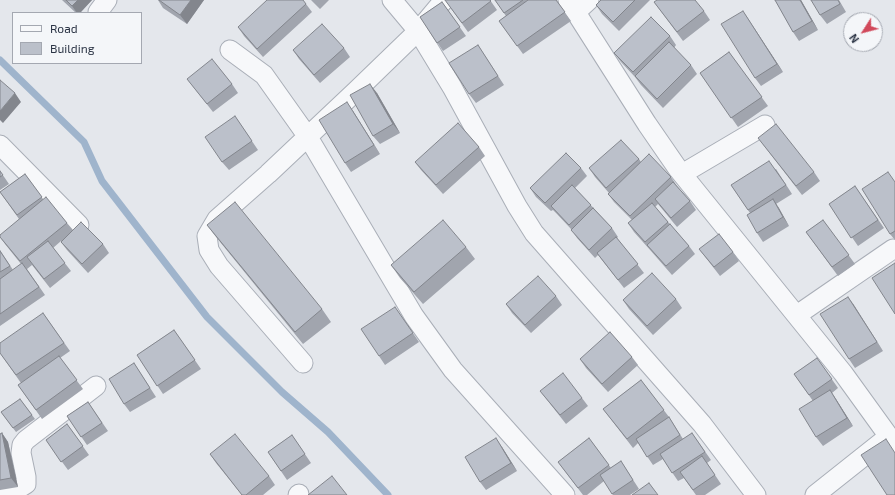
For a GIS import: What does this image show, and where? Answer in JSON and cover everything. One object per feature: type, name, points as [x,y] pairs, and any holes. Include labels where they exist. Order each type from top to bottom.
[{"type":"street","points":[[392,0],[418,31],[452,87],[517,206],[534,233],[702,424],[756,495]]},
{"type":"street","points":[[303,363],[219,266],[209,250],[207,236],[217,219],[308,137],[418,31],[444,0]]},
{"type":"street","points":[[578,4],[647,124],[682,174],[843,373],[892,441],[815,495]]},
{"type":"street","points":[[230,50],[264,75],[308,137],[414,316],[453,370],[566,495]]},
{"type":"street","points":[[682,174],[765,125]]},
{"type":"street","points":[[0,145],[80,225]]},
{"type":"street","points":[[797,316],[893,249]]},
{"type":"street","points":[[8,495],[26,484],[21,453],[22,445],[26,440],[96,386]]},
{"type":"building","points":[[66,0],[78,0],[72,6]]},
{"type":"building","points":[[159,0],[191,0],[180,15]]},
{"type":"building","points":[[267,0],[303,0],[306,4],[257,49],[238,27]]},
{"type":"building","points":[[445,0],[490,0],[491,1],[462,23]]},
{"type":"building","points":[[495,0],[523,0],[504,13]]},
{"type":"building","points":[[528,0],[556,0],[565,12],[517,46],[499,21]]},
{"type":"building","points":[[601,0],[635,0],[613,22],[596,5]]},
{"type":"building","points":[[657,0],[695,0],[704,11],[677,32],[654,2]]},
{"type":"building","points":[[775,0],[800,0],[812,21],[793,32]]},
{"type":"building","points":[[811,0],[838,0],[840,4],[820,15]]},
{"type":"building","points":[[442,2],[460,27],[437,43],[420,17]]},
{"type":"building","points":[[743,11],[777,64],[755,78],[721,24]]},
{"type":"building","points":[[651,17],[670,36],[633,72],[614,53]]},
{"type":"building","points":[[322,24],[344,48],[314,75],[293,50]]},
{"type":"building","points":[[669,42],[691,65],[657,99],[635,76]]},
{"type":"building","points":[[478,45],[498,76],[469,94],[449,63]]},
{"type":"building","points":[[729,52],[762,97],[731,118],[700,73]]},
{"type":"building","points":[[212,59],[232,84],[207,104],[187,79]]},
{"type":"building","points":[[0,80],[15,93],[0,111]]},
{"type":"building","points":[[370,84],[393,124],[373,136],[350,95]]},
{"type":"building","points":[[347,102],[374,145],[345,163],[319,120]]},
{"type":"building","points":[[235,116],[252,141],[222,162],[205,137]]},
{"type":"building","points":[[458,123],[479,147],[436,185],[415,162]]},
{"type":"building","points":[[776,124],[814,172],[796,186],[758,138]]},
{"type":"building","points":[[621,140],[639,159],[606,188],[589,168]]},
{"type":"building","points":[[566,153],[581,168],[545,203],[530,188]]},
{"type":"building","points":[[649,154],[671,177],[630,216],[608,194]]},
{"type":"building","points":[[769,161],[786,185],[748,210],[731,185]]},
{"type":"building","points":[[888,172],[895,182],[895,231],[890,234],[862,189]]},
{"type":"building","points":[[25,174],[42,197],[17,215],[0,192]]},
{"type":"building","points":[[673,182],[690,201],[671,218],[655,199]]},
{"type":"building","points":[[572,185],[591,205],[569,225],[551,206]]},
{"type":"building","points":[[855,186],[878,220],[851,238],[829,204]]},
{"type":"building","points":[[46,197],[67,223],[20,261],[0,237],[0,235]]},
{"type":"building","points":[[773,199],[783,217],[757,233],[747,215]]},
{"type":"building","points":[[235,202],[322,309],[295,332],[207,225]]},
{"type":"building","points":[[652,203],[668,222],[645,242],[628,223]]},
{"type":"building","points":[[593,208],[612,228],[589,250],[571,230]]},
{"type":"building","points":[[443,220],[466,247],[414,292],[391,265]]},
{"type":"building","points":[[823,220],[849,255],[832,267],[806,232]]},
{"type":"building","points":[[81,222],[103,244],[82,264],[61,242]]},
{"type":"building","points":[[670,224],[689,246],[666,266],[647,245]]},
{"type":"building","points":[[719,234],[733,252],[714,267],[699,249]]},
{"type":"building","points":[[616,237],[638,264],[618,280],[597,253]]},
{"type":"building","points":[[48,241],[65,263],[44,279],[27,257]]},
{"type":"building","points":[[0,251],[10,266],[0,272]]},
{"type":"building","points":[[22,263],[39,287],[0,314],[0,279]]},
{"type":"building","points":[[895,263],[895,314],[872,278]]},
{"type":"building","points":[[652,273],[676,299],[647,326],[623,300]]},
{"type":"building","points":[[538,276],[556,296],[525,325],[506,304]]},
{"type":"building","points":[[848,297],[877,342],[849,359],[820,314]]},
{"type":"building","points":[[395,307],[413,333],[379,356],[361,329]]},
{"type":"building","points":[[43,313],[64,343],[16,375],[0,353],[0,343]]},
{"type":"building","points":[[174,330],[195,360],[157,386],[137,355]]},
{"type":"building","points":[[610,332],[632,357],[602,384],[580,359]]},
{"type":"building","points":[[59,356],[77,380],[36,410],[18,385]]},
{"type":"building","points":[[817,358],[832,379],[809,395],[794,374]]},
{"type":"building","points":[[134,363],[150,388],[124,404],[109,379]]},
{"type":"building","points":[[563,373],[582,398],[560,415],[540,391]]},
{"type":"building","points":[[641,380],[664,410],[627,439],[603,409]]},
{"type":"building","points":[[830,390],[847,418],[816,437],[799,409]]},
{"type":"building","points":[[20,399],[32,415],[13,428],[1,412]]},
{"type":"building","points":[[88,402],[102,423],[81,437],[67,416]]},
{"type":"building","points":[[669,417],[680,435],[647,457],[636,439]]},
{"type":"building","points":[[67,424],[83,446],[61,462],[46,440]]},
{"type":"building","points":[[2,433],[11,478],[0,480],[0,434]]},
{"type":"building","points":[[692,433],[705,452],[672,473],[660,454]]},
{"type":"building","points":[[235,434],[269,476],[246,495],[242,495],[210,454]]},
{"type":"building","points":[[292,435],[305,454],[281,471],[268,452]]},
{"type":"building","points":[[496,438],[511,463],[480,482],[465,457]]},
{"type":"building","points":[[589,438],[609,465],[578,488],[558,462]]},
{"type":"building","points":[[886,439],[895,453],[895,495],[887,495],[861,455]]},
{"type":"building","points":[[702,456],[715,475],[693,490],[680,472]]},
{"type":"building","points":[[621,461],[633,480],[612,494],[600,475]]},
{"type":"building","points":[[332,476],[347,495],[308,495]]},
{"type":"building","points":[[649,483],[658,495],[632,495]]},
{"type":"waterway","points":[[0,60],[84,142],[102,181],[207,317],[282,392],[328,432],[388,495]]}]
